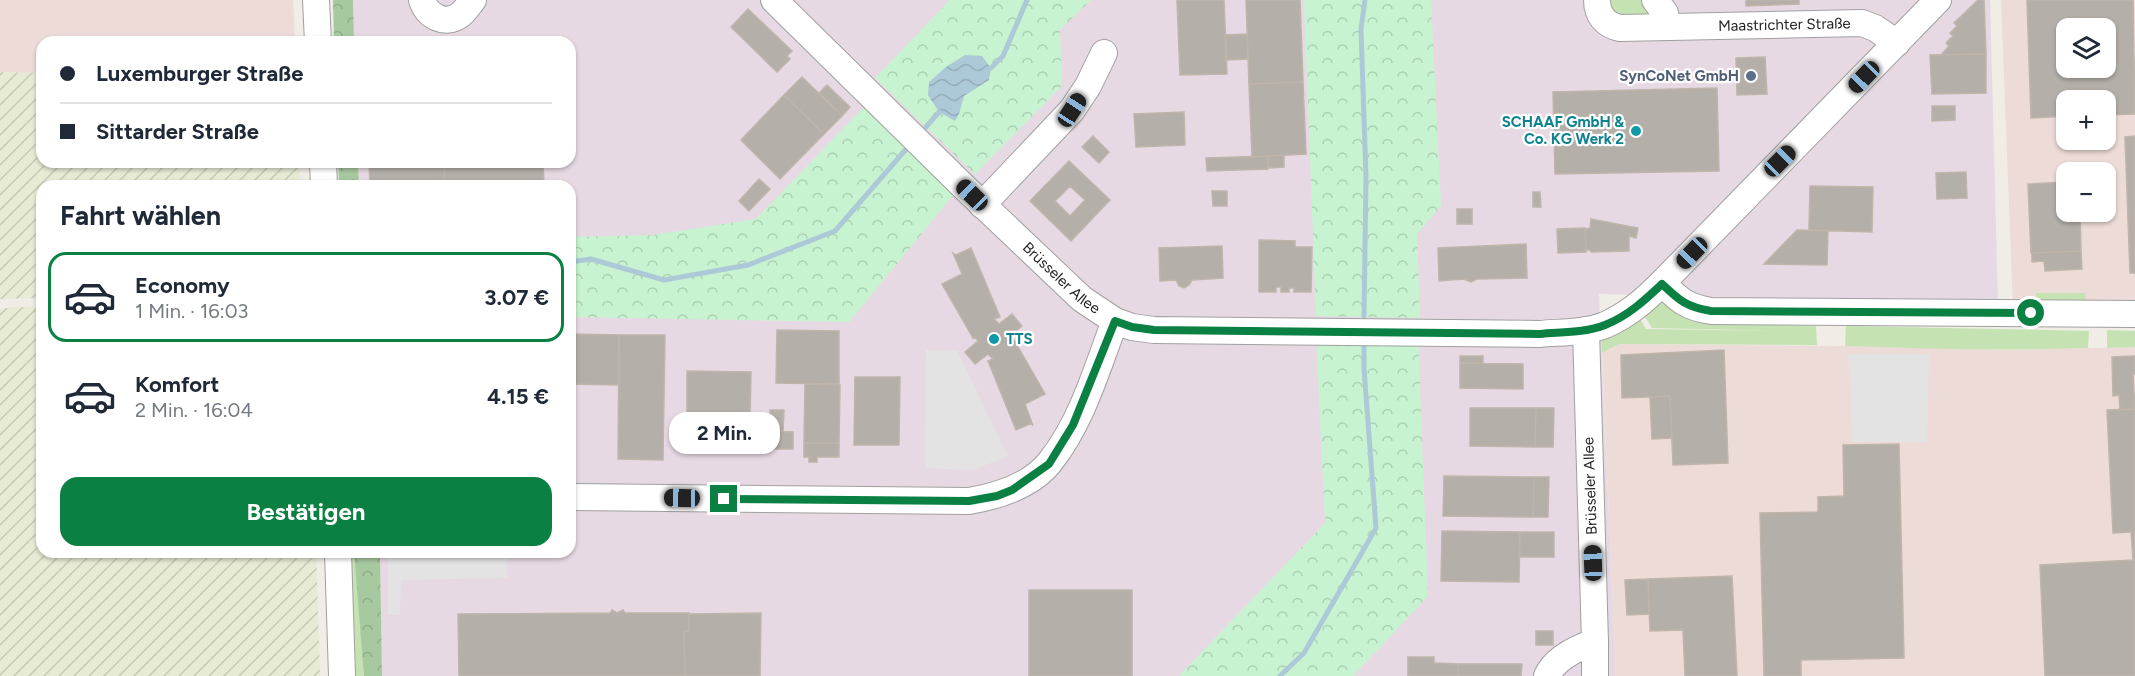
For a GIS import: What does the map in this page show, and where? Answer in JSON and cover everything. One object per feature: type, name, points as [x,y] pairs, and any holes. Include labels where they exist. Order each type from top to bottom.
[{"type":"street","points":[[316,0],[318,36]]},
{"type":"street","points":[[422,0],[427,11],[432,15],[446,19],[461,14],[473,0]]},
{"type":"street","name":"Brüsseler Allee","points":[[774,0],[982,205],[1082,299],[1115,321],[1132,327],[1154,330],[1540,334],[1586,330],[1605,325],[1636,308],[1938,0]]},
{"type":"street","name":"Maastrichter Straße","points":[[1597,0],[1601,16],[1613,26],[1620,28],[1862,23],[1875,28],[1897,43]]},
{"type":"street","points":[[1655,0],[1665,13],[1667,26]]},
{"type":"street","points":[[982,205],[1072,110],[1088,86],[1104,53]]},
{"type":"street","points":[[1662,284],[1682,303],[1695,309],[1711,311],[2135,314]]},
{"type":"street","points":[[576,497],[969,501],[997,496],[1029,480],[1049,464],[1073,425],[1115,321]]},
{"type":"street","name":"Brüsseler Allee","points":[[1586,330],[1595,676]]},
{"type":"street","points":[[338,558],[342,676]]},
{"type":"street","points":[[1547,676],[1556,662],[1579,647],[1594,642]]},
{"type":"shaded area","points":[[0,0],[293,0],[295,36],[36,36],[36,73],[0,72]]},
{"type":"shaded area","points":[[353,0],[1990,0],[1998,304],[1599,294],[1616,676],[382,676],[380,558],[576,558],[576,180],[359,180],[358,168],[576,168],[576,36],[354,36]]},
{"type":"shaded area","points":[[2001,0],[2135,0],[2135,307],[2013,307]]},
{"type":"shaded area","points":[[1619,344],[2016,350],[2135,347],[2135,676],[1616,676],[1602,353]]},
{"type":"shaded area","points":[[926,350],[957,351],[1008,456],[973,470],[925,468]]},
{"type":"shaded area","points":[[1848,354],[1929,354],[1927,442],[1852,442]]},
{"type":"shaded area","points":[[388,558],[507,558],[507,578],[401,580],[400,615],[388,615]]},
{"type":"green space","points":[[333,0],[353,0],[354,36],[334,36]]},
{"type":"green space","points":[[950,0],[1091,0],[1060,30],[1062,86],[975,174],[875,78]]},
{"type":"green space","points":[[1304,0],[1431,0],[1441,206],[1417,234],[1420,318],[1316,316]]},
{"type":"green space","points":[[1605,0],[1641,0],[1649,8],[1650,16],[1616,17]]},
{"type":"green space","points":[[0,72],[36,73],[36,168],[299,168],[300,180],[36,180],[36,298],[0,299]]},
{"type":"green space","points":[[866,105],[955,193],[849,322],[576,317],[576,237],[653,235],[756,219]]},
{"type":"green space","points":[[338,168],[358,168],[359,180],[339,180]]},
{"type":"green space","points":[[2036,293],[2085,293],[2086,307],[2036,306]]},
{"type":"green space","points":[[1656,302],[1669,304],[1718,324],[1816,326],[1817,345],[1619,344],[1602,353],[1601,331],[1637,314],[1646,329],[1782,331],[1652,328],[1641,310]]},
{"type":"green space","points":[[36,307],[36,558],[316,558],[320,676],[0,676],[0,309]]},
{"type":"green space","points":[[1846,326],[2089,331],[2088,348],[1937,349],[1845,346]]},
{"type":"green space","points":[[2107,330],[2135,331],[2135,347],[2107,348]]},
{"type":"green space","points":[[1316,335],[1418,335],[1428,596],[1353,676],[1179,676],[1325,523]]},
{"type":"green space","points":[[346,558],[356,558],[364,676],[351,676]]},
{"type":"green space","points":[[354,558],[380,558],[382,676],[364,676]]},
{"type":"water","points":[[965,55],[982,56],[991,68],[989,80],[964,96],[955,121],[939,112],[928,95],[929,82],[946,67]]},
{"type":"building","points":[[1177,0],[1224,0],[1227,74],[1180,75]]},
{"type":"building","points":[[1246,0],[1300,0],[1303,82],[1249,84]]},
{"type":"building","points":[[1746,0],[1799,0],[1799,4],[1746,6]]},
{"type":"building","points":[[1978,0],[1984,0],[1986,54],[1941,55],[1949,46],[1946,43],[1953,36],[1950,33],[1957,26],[1954,23]]},
{"type":"building","points":[[2027,0],[2133,0],[2135,114],[2116,115],[2116,90],[2056,90],[2056,117],[2031,118]]},
{"type":"building","points":[[748,9],[792,51],[787,56],[790,59],[777,72],[731,27]]},
{"type":"building","points":[[1247,34],[1248,59],[1226,60],[1225,35]]},
{"type":"building","points":[[1986,54],[1986,93],[1932,94],[1930,55]]},
{"type":"building","name":"SynCoNet GmbH","points":[[1765,57],[1767,94],[1737,95],[1736,58]]},
{"type":"building","points":[[802,77],[842,116],[824,134],[784,95]]},
{"type":"building","points":[[1303,82],[1306,154],[1252,157],[1249,84]]},
{"type":"building","points":[[827,85],[850,107],[842,116],[819,93]]},
{"type":"building","name":"SCHAAF GmbH & Co. KG Werk 2","points":[[1717,88],[1719,171],[1555,174],[1553,92]]},
{"type":"building","points":[[784,95],[824,134],[780,179],[741,140]]},
{"type":"building","points":[[1932,106],[1955,106],[1955,120],[1932,121]]},
{"type":"building","points":[[1184,112],[1185,145],[1136,147],[1134,114]]},
{"type":"building","points":[[1093,136],[1109,152],[1099,163],[1082,147]]},
{"type":"building","points":[[2135,136],[2135,273],[2130,273],[2125,137]]},
{"type":"building","points":[[1284,155],[1284,167],[1268,168],[1268,156]]},
{"type":"building","points":[[1268,156],[1268,169],[1207,171],[1206,158]]},
{"type":"building","points":[[1069,161],[1110,200],[1071,241],[1030,201]],"holes":[[[1070,186],[1085,200],[1070,216],[1055,201]]]},
{"type":"building","points":[[369,168],[444,168],[445,180],[370,180]]},
{"type":"building","points":[[444,168],[543,168],[544,180],[445,180]]},
{"type":"building","points":[[1966,172],[1967,198],[1937,199],[1936,173]]},
{"type":"building","points":[[759,179],[770,189],[749,211],[739,201]]},
{"type":"building","points":[[2056,183],[2056,222],[2080,222],[2081,251],[2031,253],[2028,184]]},
{"type":"building","points":[[1810,186],[1873,187],[1872,232],[1809,230]]},
{"type":"building","points":[[1212,191],[1227,191],[1227,206],[1213,206]]},
{"type":"building","points":[[1533,192],[1540,192],[1541,207],[1533,207]]},
{"type":"building","points":[[1457,209],[1472,209],[1472,224],[1457,224]]},
{"type":"building","points":[[1591,219],[1638,228],[1636,238],[1629,236],[1629,251],[1591,252],[1586,250],[1585,229],[1590,228]]},
{"type":"building","points":[[1585,228],[1586,252],[1558,253],[1557,229]]},
{"type":"building","points":[[1797,230],[1828,231],[1827,265],[1764,264]]},
{"type":"building","points":[[1259,240],[1295,241],[1295,247],[1312,247],[1311,292],[1294,292],[1294,288],[1289,288],[1289,292],[1281,292],[1281,287],[1276,287],[1276,292],[1259,292]]},
{"type":"building","points":[[1526,244],[1527,278],[1477,279],[1471,282],[1464,279],[1439,281],[1438,248]]},
{"type":"building","points":[[1222,246],[1223,278],[1192,280],[1184,288],[1179,286],[1176,280],[1160,281],[1159,248]]},
{"type":"building","name":"TTS","points":[[971,248],[1000,317],[994,319],[999,324],[1012,314],[1022,326],[1009,337],[1012,341],[1014,340],[1045,394],[1025,404],[1032,423],[1016,430],[988,361],[993,359],[988,354],[975,364],[965,352],[978,341],[975,337],[973,338],[942,284],[962,274],[953,253],[956,255]]},
{"type":"building","points":[[2081,251],[2082,269],[2045,271],[2044,261],[2032,262],[2032,253]]},
{"type":"building","points":[[777,330],[839,331],[839,384],[776,383]]},
{"type":"building","points":[[576,334],[619,335],[619,385],[576,384]]},
{"type":"building","points":[[619,335],[665,335],[663,460],[618,459]]},
{"type":"building","points":[[1724,350],[1728,463],[1673,465],[1670,396],[1622,398],[1621,355]]},
{"type":"building","points":[[1460,356],[1483,356],[1483,363],[1460,363]]},
{"type":"building","points":[[2135,356],[2135,374],[2133,374],[2135,409],[2120,410],[2119,395],[2113,396],[2112,357]]},
{"type":"building","points":[[1460,363],[1523,364],[1523,389],[1460,388]]},
{"type":"building","points":[[687,371],[751,372],[750,420],[687,419]]},
{"type":"building","points":[[855,377],[900,377],[899,445],[854,445]]},
{"type":"building","points":[[805,384],[840,385],[839,443],[804,443]]},
{"type":"building","points":[[1670,396],[1672,438],[1652,439],[1650,397]]},
{"type":"building","points":[[1470,408],[1536,408],[1535,447],[1470,446]]},
{"type":"building","points":[[1536,408],[1554,408],[1553,447],[1535,447]]},
{"type":"building","points":[[2135,409],[2135,560],[2133,560],[2131,532],[2113,533],[2107,410]]},
{"type":"building","points":[[770,410],[784,410],[783,431],[770,431]]},
{"type":"building","points":[[700,419],[737,420],[737,437],[699,437]]},
{"type":"building","points":[[774,431],[793,432],[793,449],[774,449]]},
{"type":"building","points":[[804,443],[839,443],[839,457],[817,457],[817,462],[809,462],[809,457],[804,457]]},
{"type":"building","points":[[1899,444],[1904,658],[1801,660],[1801,676],[1764,676],[1760,513],[1818,512],[1818,497],[1844,496],[1843,445]]},
{"type":"building","points":[[1444,476],[1534,477],[1533,517],[1443,516]]},
{"type":"building","points":[[1534,477],[1549,477],[1548,517],[1533,517]]},
{"type":"building","points":[[1442,531],[1520,532],[1519,582],[1441,581]]},
{"type":"building","points":[[1520,532],[1554,532],[1554,557],[1519,557]]},
{"type":"building","points":[[2135,560],[2135,676],[2045,676],[2040,565]]},
{"type":"building","points":[[1732,576],[1737,676],[1685,676],[1683,630],[1650,631],[1648,579]]},
{"type":"building","points":[[1648,579],[1649,614],[1627,615],[1625,580]]},
{"type":"building","points":[[1029,590],[1132,590],[1132,676],[1029,676]]},
{"type":"building","points":[[612,610],[617,613],[623,610],[625,613],[689,613],[689,631],[684,631],[685,676],[459,676],[458,614],[610,613]]},
{"type":"building","points":[[761,613],[760,676],[685,676],[684,631],[689,631],[689,614]]},
{"type":"building","points":[[1536,631],[1553,631],[1553,645],[1536,645]]},
{"type":"building","points":[[1408,657],[1434,657],[1434,663],[1458,664],[1458,676],[1408,676]]},
{"type":"building","points":[[1458,664],[1522,664],[1521,676],[1458,676]]},
{"type":"waterway","points":[[991,68],[1003,56],[1027,0]]},
{"type":"waterway","points":[[1364,316],[1366,177],[1361,29],[1365,0]]},
{"type":"waterway","points":[[926,127],[939,112]]},
{"type":"waterway","points":[[576,261],[591,259],[664,280],[748,265],[835,231],[908,147]]},
{"type":"waterway","points":[[1280,676],[1304,653],[1376,528],[1364,346]]},
{"type":"place","name":"SynCoNet GmbH","points":[[1751,76]]},
{"type":"place","name":"SCHAAF GmbH & Co. KG Werk 2","points":[[1636,131]]},
{"type":"place","name":"TTS","points":[[994,339]]},
{"type":"route","points":[[724,499],[969,501],[997,496],[1012,490],[1049,464],[1073,425],[1115,321],[1132,327],[1154,330],[1540,334],[1586,330],[1605,325],[1636,308],[1662,284],[1682,303],[1695,309],[1711,311],[2031,313]]}]
